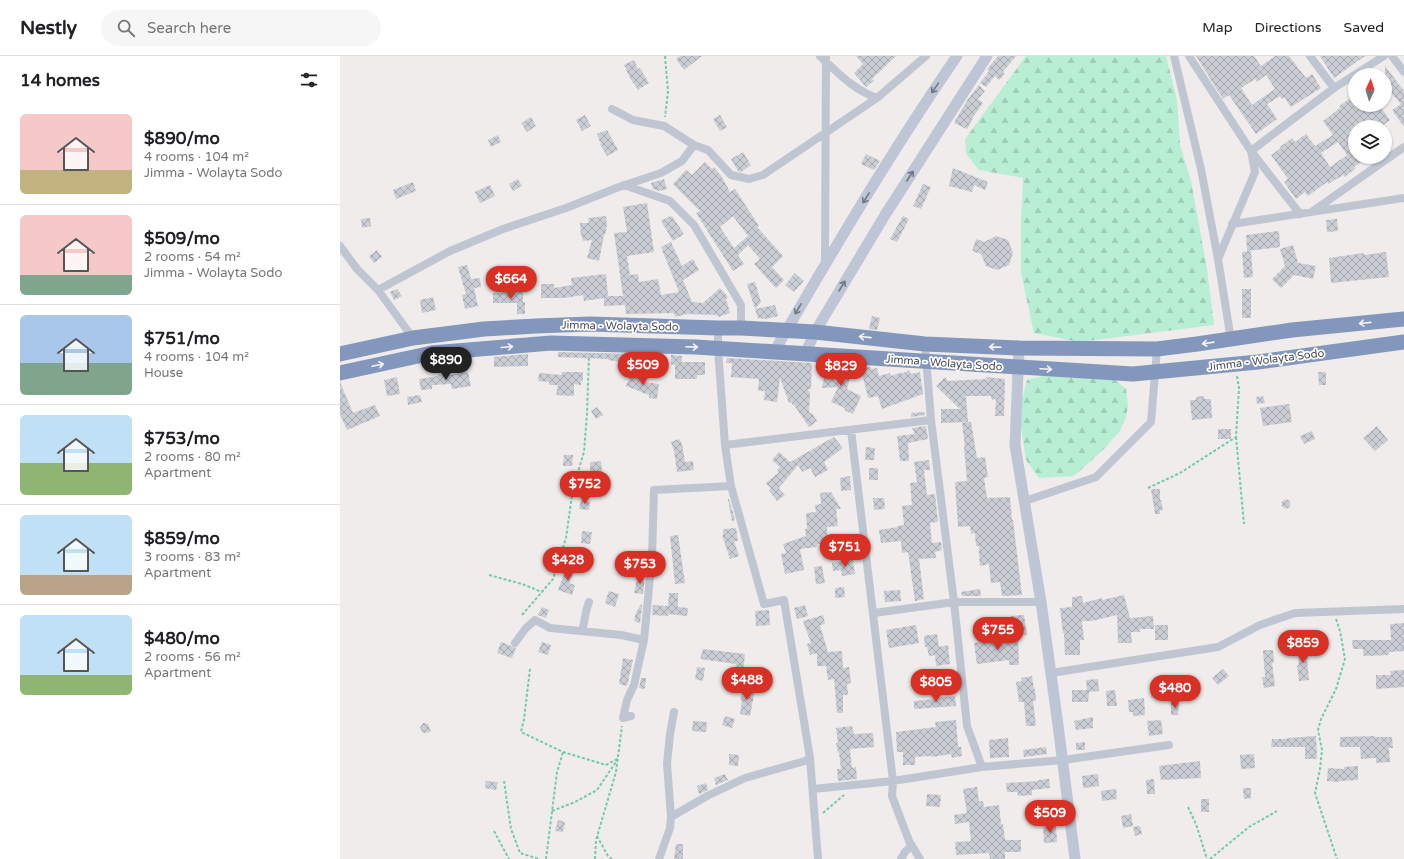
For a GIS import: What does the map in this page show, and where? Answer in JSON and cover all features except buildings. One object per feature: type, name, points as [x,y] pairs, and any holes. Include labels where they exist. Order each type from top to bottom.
[{"type":"highway","name":"Jimma - Wolayta Sodo","points":[[340,354],[413,338],[484,329],[590,324],[787,330],[925,344],[1019,348],[1157,349],[1231,340],[1292,330],[1404,319]]},
{"type":"highway","name":"Jimma - Wolayta Sodo","points":[[340,373],[432,353],[552,343],[718,349],[1133,374],[1235,364],[1404,342]]},
{"type":"main road","points":[[774,352],[825,264],[927,99],[957,56]]},
{"type":"main road","points":[[805,354],[815,332],[885,215],[987,56]]},
{"type":"main road","points":[[1019,348],[1015,445],[1041,602],[1075,859]]},
{"type":"street","points":[[612,109],[633,120],[664,126],[694,145],[708,150],[731,175],[749,179],[763,175],[877,98],[926,56]]},
{"type":"street","points":[[1174,56],[1201,169],[1231,340]]},
{"type":"street","points":[[1189,56],[1251,151],[1300,214]]},
{"type":"street","points":[[1310,56],[1334,88]]},
{"type":"street","points":[[1251,151],[1334,88],[1384,56]]},
{"type":"street","points":[[1392,56],[1404,72]]},
{"type":"street","points":[[824,58],[847,82],[864,94],[877,98]]},
{"type":"street","points":[[824,58],[826,132],[825,264]]},
{"type":"street","points":[[378,290],[450,251],[503,229],[566,208],[624,185],[662,173],[682,161],[694,145]]},
{"type":"street","points":[[1311,212],[1404,147]]},
{"type":"street","points":[[1218,259],[1255,172],[1251,151]]},
{"type":"street","points":[[624,185],[670,201],[694,225],[741,305],[741,328]]},
{"type":"street","points":[[1232,224],[1404,198]]},
{"type":"street","points":[[340,246],[357,269],[378,290],[413,338]]},
{"type":"street","points":[[718,328],[718,349],[725,445],[731,486],[764,604],[784,600],[810,758],[818,859]]},
{"type":"street","points":[[925,344],[931,420],[954,602],[967,726],[982,767]]},
{"type":"street","points":[[1024,501],[1096,478],[1151,422],[1157,349]]},
{"type":"street","points":[[725,445],[931,420]]},
{"type":"street","points":[[851,430],[893,781],[892,796],[911,844],[920,859]]},
{"type":"street","points":[[631,716],[623,718],[627,700],[634,685],[644,640],[652,556],[654,490],[731,486]]},
{"type":"street","points":[[582,631],[586,619],[585,611],[589,602]]},
{"type":"street","points":[[874,613],[954,602],[1041,602]]},
{"type":"street","points":[[1051,673],[1218,647],[1260,625],[1295,613],[1404,609]]},
{"type":"street","points":[[515,643],[526,628],[535,620],[550,628],[621,635],[644,640]]},
{"type":"street","points":[[659,859],[670,828],[671,816],[667,764],[674,712]]},
{"type":"street","points":[[813,789],[893,781],[982,767],[1063,760],[1169,744]]},
{"type":"street","points":[[671,816],[744,778],[805,761],[810,758]]},
{"type":"street","points":[[901,859],[912,846],[911,844]]},
{"type":"path","points":[[664,126],[668,92],[665,56]]},
{"type":"path","points":[[522,616],[553,579],[566,538],[573,488],[584,452],[587,414],[589,344]]},
{"type":"path","points":[[1235,364],[1239,388],[1236,437],[1244,524]]},
{"type":"path","points":[[1148,488],[1180,473],[1236,437]]},
{"type":"path","points":[[489,575],[522,584],[542,592]]},
{"type":"path","points":[[1333,612],[1340,631],[1345,659],[1336,689],[1321,719],[1318,730],[1322,750],[1315,793],[1337,859]]},
{"type":"path","points":[[530,668],[521,732],[563,752],[606,765],[619,758]]},
{"type":"path","points":[[595,859],[597,836],[619,758],[623,718]]},
{"type":"path","points":[[546,859],[557,772],[563,752]]},
{"type":"path","points":[[552,811],[575,802],[597,790],[619,758]]},
{"type":"path","points":[[504,780],[511,829],[520,853],[539,859]]},
{"type":"path","points":[[815,820],[857,784]]},
{"type":"path","points":[[1188,807],[1196,824],[1207,859]]},
{"type":"path","points":[[1210,859],[1249,827],[1277,811]]},
{"type":"path","points":[[494,831],[509,859]]},
{"type":"path","points":[[597,836],[608,856],[612,859]]},
{"type":"green space","points":[[1026,56],[1166,56],[1177,100],[1180,145],[1191,181],[1207,269],[1214,325],[1079,342],[1034,333],[1021,273],[1023,178],[979,170],[966,154],[965,139]]},
{"type":"green space","points":[[1047,375],[1114,379],[1126,389],[1128,406],[1126,417],[1120,431],[1104,449],[1074,476],[1039,478],[1026,460],[1021,427],[1022,399],[1027,380]]}]
